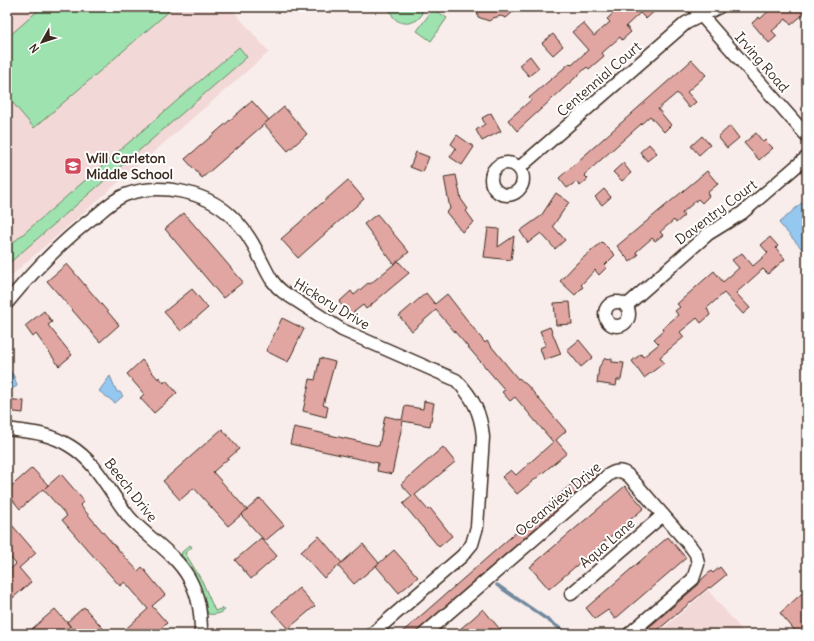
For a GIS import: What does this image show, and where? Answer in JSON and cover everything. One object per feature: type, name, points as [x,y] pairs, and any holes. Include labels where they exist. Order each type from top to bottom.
[{"type":"street","name":"Centennial Court","points":[[519,168],[698,11],[719,7]]},
{"type":"street","name":"Irving Road","points":[[698,11],[807,136]]},
{"type":"street","name":"Daventry Court","points":[[626,306],[708,234],[742,213],[807,156]]},
{"type":"street","name":"Hickory Drive","points":[[7,303],[29,275],[72,235],[113,202],[125,195],[139,191],[159,189],[180,192],[194,195],[220,207],[242,227],[253,243],[268,276],[276,287],[283,292],[342,330],[456,380],[467,391],[477,406],[482,422],[483,437],[475,538],[462,556],[372,634]]},
{"type":"street","name":"Beech Drive","points":[[7,429],[35,431],[53,437],[70,446],[84,456],[106,482],[129,516],[145,533],[169,553],[189,577],[196,593],[200,609],[201,634]]},
{"type":"street","name":"Oceanview Drive","points":[[424,634],[611,473],[620,471],[627,474],[696,554],[698,564],[693,579],[629,634]]},
{"type":"street","name":"Aqua Lane","points":[[571,594],[663,515]]},
{"type":"shaded area","name":"Will Carleton Middle School","points":[[7,7],[230,7],[269,52],[7,279]]},
{"type":"shaded area","points":[[708,590],[745,634],[657,634]]},
{"type":"green space","points":[[42,7],[174,7],[34,128],[7,96],[7,38]]},
{"type":"green space","points":[[390,7],[423,7],[421,16],[417,20],[403,23],[396,20]]},
{"type":"green space","points":[[433,9],[447,18],[431,41],[417,31]]},
{"type":"green space","points":[[239,47],[247,57],[7,265],[7,248]]},
{"type":"green space","points":[[190,545],[192,547],[185,553],[202,581],[215,611],[223,608],[225,610],[221,612],[208,614],[203,599],[181,557],[182,552]]},
{"type":"water","points":[[807,198],[807,245],[802,249],[779,223]]},
{"type":"water","points":[[7,368],[14,376],[17,386],[10,390],[7,388]]},
{"type":"water","points":[[110,376],[117,392],[120,392],[123,396],[115,403],[99,391]]},
{"type":"building","points":[[477,7],[519,7],[506,18],[501,16],[493,18],[489,21],[478,17]]},
{"type":"building","points":[[620,7],[659,7],[646,19],[640,13],[626,26],[631,32],[622,40],[620,37],[602,53],[604,56],[589,69],[587,67],[517,131],[508,120],[531,100],[529,98],[570,63],[572,65],[588,50],[572,32],[583,23],[594,36],[610,22],[607,19]]},
{"type":"building","points":[[773,7],[807,7],[807,11],[791,25],[786,19],[772,31],[777,36],[769,43],[752,23],[759,17],[760,19]]},
{"type":"building","points":[[553,34],[563,46],[553,55],[542,43]]},
{"type":"building","points":[[530,56],[539,68],[529,76],[519,65]]},
{"type":"building","points":[[692,60],[706,75],[687,92],[696,102],[689,108],[677,93],[658,109],[671,125],[664,132],[650,116],[584,175],[588,179],[580,186],[576,182],[567,188],[559,178]]},
{"type":"building","points":[[252,101],[269,120],[202,178],[185,159]]},
{"type":"building","points":[[284,107],[307,134],[288,151],[264,124]]},
{"type":"building","points":[[491,113],[501,131],[482,141],[476,130],[485,124],[482,118]]},
{"type":"building","points":[[730,126],[739,138],[727,148],[718,137]]},
{"type":"building","points":[[756,133],[763,142],[765,140],[773,148],[759,160],[744,143]]},
{"type":"building","points":[[457,135],[474,147],[462,165],[450,157],[456,148],[451,144]]},
{"type":"building","points":[[702,136],[710,145],[699,155],[691,146]]},
{"type":"building","points":[[649,144],[657,153],[647,161],[640,152]]},
{"type":"building","points":[[416,152],[429,157],[423,172],[410,167]]},
{"type":"building","points":[[623,163],[631,173],[622,181],[613,172]]},
{"type":"building","points":[[707,171],[718,184],[707,193],[709,196],[702,203],[698,199],[682,213],[684,216],[676,223],[674,220],[660,232],[663,235],[655,241],[652,238],[636,252],[638,255],[630,262],[617,246]]},
{"type":"building","points":[[456,175],[461,199],[468,209],[466,211],[474,222],[462,232],[446,212],[450,209],[444,177]]},
{"type":"building","points":[[348,180],[364,199],[298,258],[281,239]]},
{"type":"building","points":[[604,189],[611,197],[602,205],[595,197]]},
{"type":"building","points":[[556,193],[569,202],[553,226],[565,240],[555,249],[541,233],[528,243],[520,231],[541,216]]},
{"type":"building","points":[[184,213],[243,282],[223,298],[165,229]]},
{"type":"building","points":[[377,214],[409,252],[394,264],[364,224]]},
{"type":"building","points":[[488,228],[499,229],[498,247],[514,236],[511,260],[484,257]]},
{"type":"building","points":[[770,237],[778,246],[776,248],[785,259],[768,274],[763,269],[736,293],[750,308],[743,314],[724,293],[707,308],[710,315],[701,323],[697,318],[680,332],[684,337],[660,357],[664,363],[644,378],[632,361],[641,354],[643,357],[659,344],[654,339],[664,330],[663,328],[678,315],[675,311],[680,307],[677,304],[714,271],[723,282],[739,268],[732,260],[742,253],[753,266],[768,253],[761,245]]},
{"type":"building","points":[[602,242],[615,255],[605,265],[607,267],[599,275],[595,270],[581,285],[583,287],[575,295],[560,281],[577,263]]},
{"type":"building","points":[[398,261],[409,273],[366,309],[363,305],[350,315],[339,302],[351,291],[354,295],[368,283],[370,284]]},
{"type":"building","points":[[67,264],[119,325],[100,342],[47,281]]},
{"type":"building","points":[[192,289],[208,308],[181,331],[164,312]]},
{"type":"building","points":[[426,293],[435,304],[447,294],[485,343],[487,341],[518,379],[519,378],[528,386],[566,431],[556,440],[567,453],[517,494],[502,477],[511,470],[516,475],[553,442],[515,397],[510,401],[502,392],[505,390],[436,310],[412,331],[399,316]]},
{"type":"building","points":[[570,302],[572,324],[556,325],[554,303]]},
{"type":"building","points":[[44,311],[52,322],[48,325],[72,355],[59,366],[36,334],[33,337],[25,326]]},
{"type":"building","points":[[282,318],[304,329],[288,362],[266,351]]},
{"type":"building","points":[[550,327],[561,354],[544,360],[540,348],[546,345],[540,331]]},
{"type":"building","points":[[579,340],[593,357],[581,367],[567,350]]},
{"type":"building","points":[[320,358],[335,362],[323,405],[328,407],[326,417],[303,411],[310,379],[315,380]]},
{"type":"building","points":[[605,358],[612,359],[612,362],[624,363],[621,380],[617,380],[616,386],[597,383],[599,367]]},
{"type":"building","points":[[142,360],[158,379],[159,377],[164,383],[166,380],[177,393],[154,413],[140,398],[144,394],[127,374]]},
{"type":"building","points":[[7,399],[24,401],[23,413],[7,411]]},
{"type":"building","points":[[424,401],[434,403],[430,426],[403,421],[392,474],[377,471],[378,463],[290,444],[294,427],[379,446],[385,416],[402,420],[405,406],[423,409]]},
{"type":"building","points":[[222,429],[239,449],[213,472],[247,510],[228,526],[194,488],[180,500],[163,481]]},
{"type":"building","points":[[443,447],[455,462],[415,495],[428,510],[430,508],[452,536],[439,547],[403,504],[412,496],[401,484]]},
{"type":"building","points":[[591,467],[598,474],[414,634],[400,634]]},
{"type":"building","points":[[32,468],[48,485],[45,488],[61,474],[84,501],[80,505],[113,544],[138,571],[142,567],[165,595],[152,606],[167,623],[155,634],[120,634],[148,609],[125,582],[120,586],[86,548],[62,520],[67,516],[43,489],[20,509],[7,493],[7,490]]},
{"type":"building","points":[[625,486],[644,508],[549,589],[530,567]]},
{"type":"building","points":[[260,498],[284,525],[265,541],[241,515]]},
{"type":"building","points":[[12,525],[36,553],[19,568],[31,582],[7,603],[7,572],[16,564],[7,554],[7,530]]},
{"type":"building","points":[[319,536],[342,563],[324,578],[301,552]]},
{"type":"building","points":[[668,537],[686,558],[615,619],[608,610],[595,619],[586,608]]},
{"type":"building","points":[[261,538],[277,556],[251,579],[235,560]]},
{"type":"building","points":[[363,544],[379,563],[354,584],[338,566]]},
{"type":"building","points":[[394,550],[418,577],[399,593],[376,566]]},
{"type":"building","points":[[720,567],[726,575],[710,588],[709,587],[653,634],[641,634],[698,585],[711,571],[713,573]]},
{"type":"building","points":[[299,588],[315,606],[288,629],[272,611]]},
{"type":"building","points":[[807,589],[807,634],[798,634],[780,613]]},
{"type":"building","points":[[84,607],[108,634],[77,634],[67,622]]},
{"type":"building","points":[[55,609],[70,626],[61,634],[26,634]]},
{"type":"building","points":[[483,609],[504,634],[454,634],[472,619]]},
{"type":"waterway","points":[[497,585],[568,634]]},
{"type":"place","name":"Will Carleton Middle School","points":[[73,166]]}]
